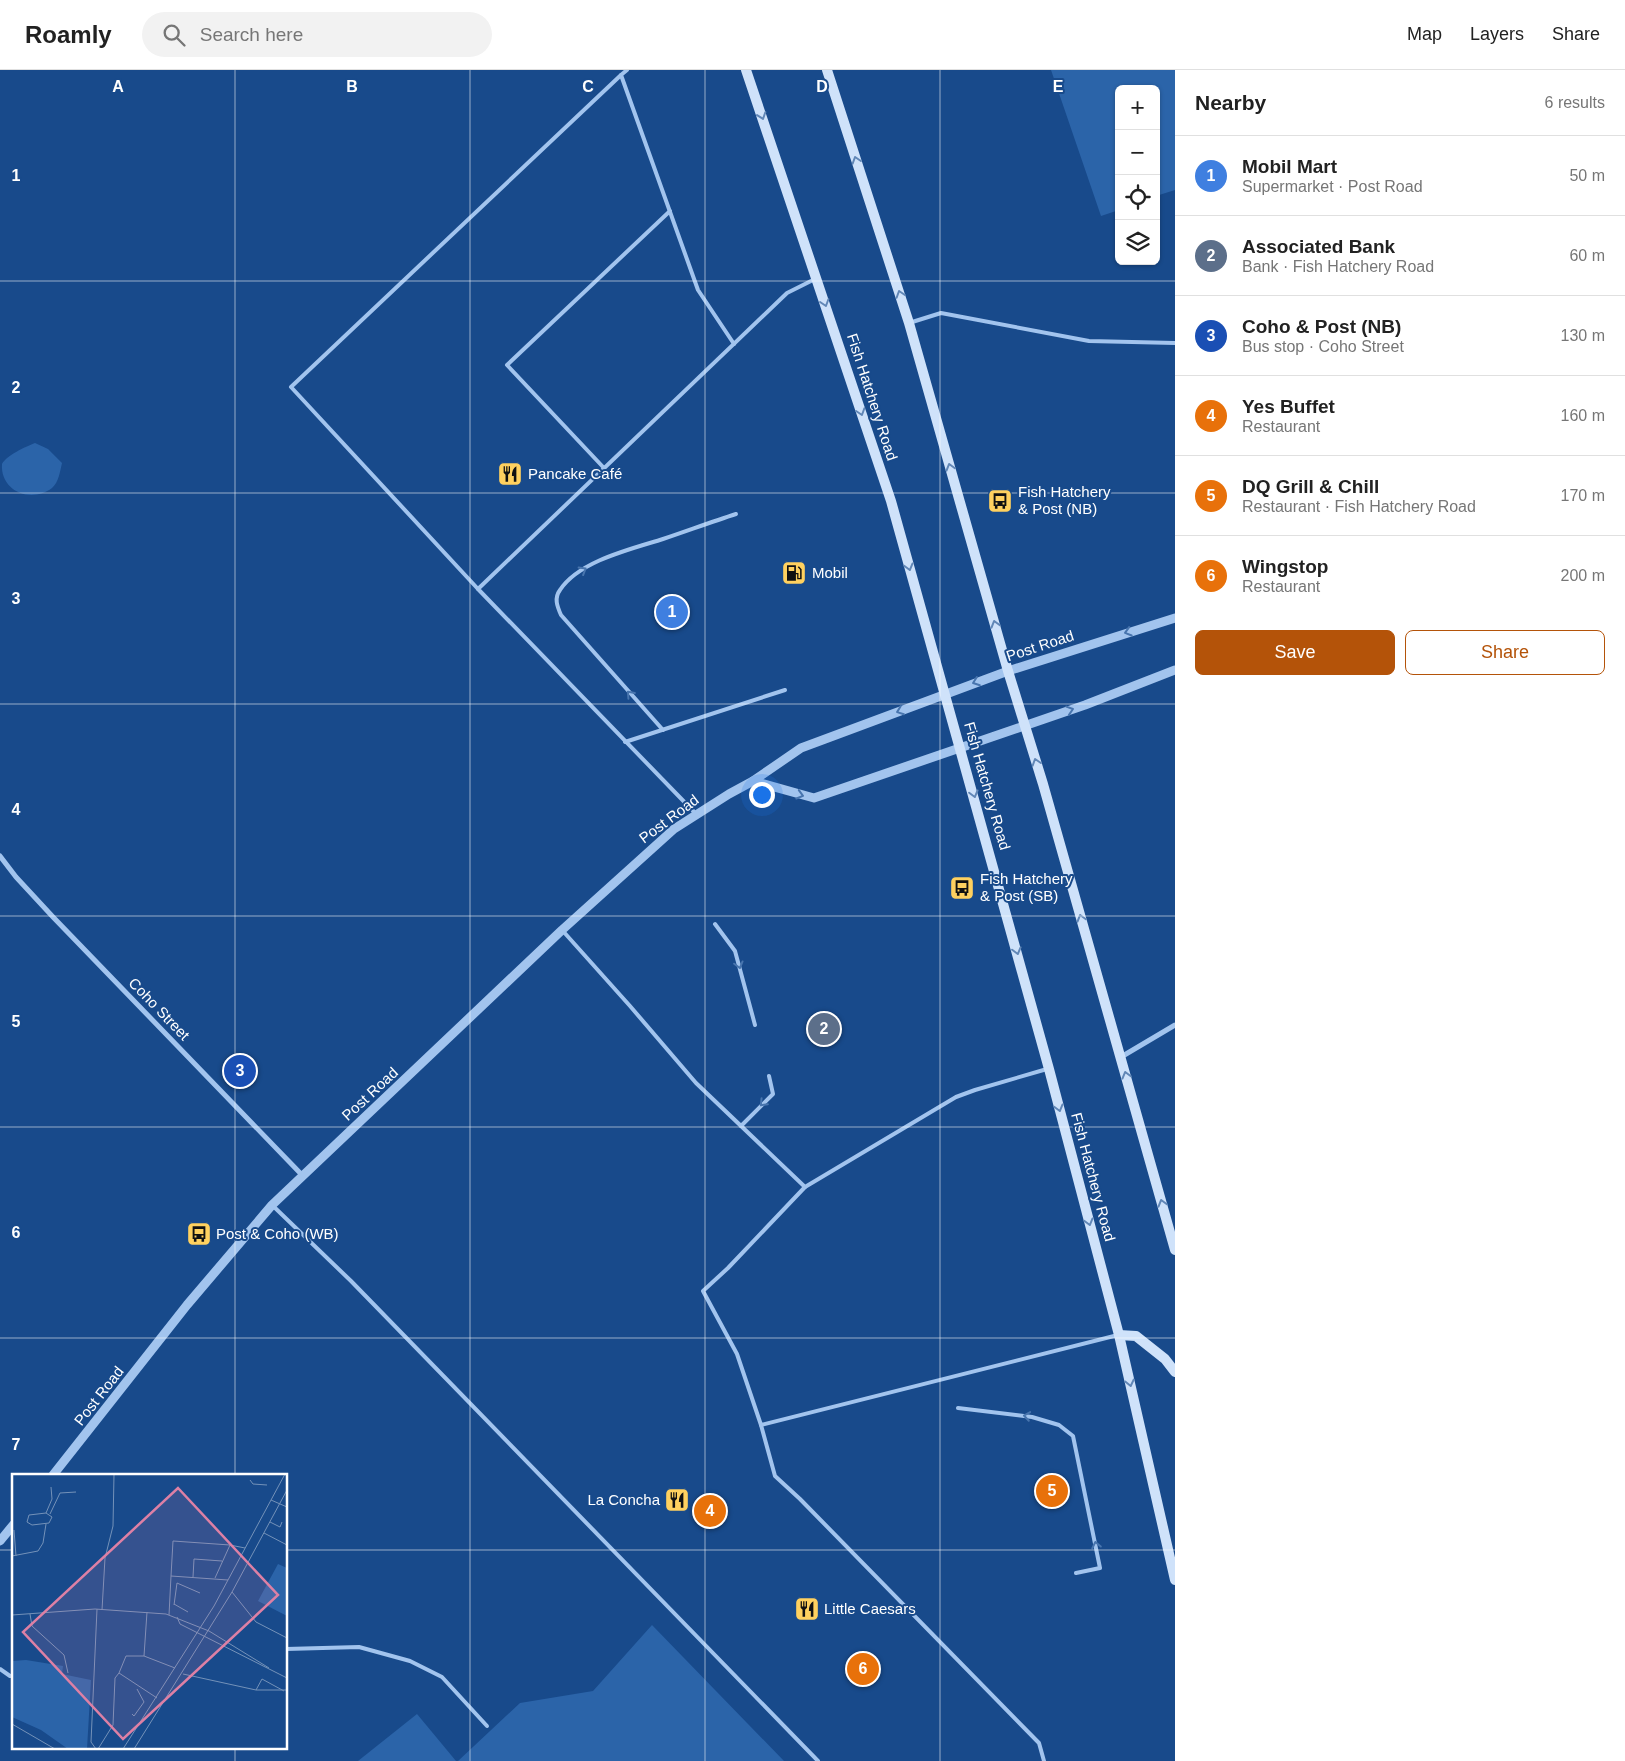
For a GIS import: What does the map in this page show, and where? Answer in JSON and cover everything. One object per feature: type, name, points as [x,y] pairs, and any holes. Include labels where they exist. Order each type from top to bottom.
[{"type":"main road","name":"Fish Hatchery Road","points":[[746,70],[891,501],[961,747],[1119,1335],[1175,1580]]},
{"type":"main road","points":[[827,70],[909,323],[1008,671],[1043,784],[1175,1250]]},
{"type":"main road","points":[[1119,1335],[1136,1336],[1150,1345],[1175,1372]]},
{"type":"street","name":"Post Road","points":[[55,1474],[193,1298],[272,1205],[562,930],[658,843],[696,814],[753,781],[801,748],[1008,671],[1175,618]]},
{"type":"street","points":[[753,781],[814,798],[1085,705],[1175,670]]},
{"type":"street","name":"Coho Street","points":[[0,856],[16,877],[53,917],[303,1176]]},
{"type":"street","points":[[1121,1057],[1175,1025]]},
{"type":"street","points":[[0,1541],[12,1526]]},
{"type":"lane","points":[[627,70],[291,387],[478,589],[696,814]]},
{"type":"lane","points":[[621,75],[698,290],[734,344]]},
{"type":"lane","points":[[604,468],[507,365],[670,211]]},
{"type":"lane","points":[[478,589],[787,293],[817,278]]},
{"type":"lane","points":[[909,323],[941,313],[1089,341],[1175,343]]},
{"type":"lane","points":[[663,730],[560,615],[556,598],[560,590],[570,580],[579,572],[595,563],[621,552],[736,514]]},
{"type":"lane","points":[[625,742],[785,690]]},
{"type":"lane","points":[[715,924],[735,951],[755,1025]]},
{"type":"lane","points":[[562,930],[696,1083],[805,1187]]},
{"type":"lane","points":[[1044,1761],[1039,1743],[800,1499],[775,1476],[762,1425],[737,1354],[703,1291],[728,1268],[805,1187],[956,1097],[1049,1069]]},
{"type":"lane","points":[[741,1126],[772,1094],[768,1076]]},
{"type":"lane","points":[[272,1205],[351,1282],[818,1761]]},
{"type":"lane","points":[[762,1425],[1119,1335]]},
{"type":"lane","points":[[958,1408],[1032,1417],[1059,1425],[1073,1436],[1100,1568],[1076,1573]]},
{"type":"lane","points":[[288,1649],[359,1647],[410,1661],[442,1678],[487,1726]]},
{"type":"lane","points":[[0,1669],[12,1676]]},
{"type":"shaded area","points":[[1051,70],[1175,70],[1175,190],[1160,195],[1160,85],[1115,85],[1115,211],[1101,216]]},
{"type":"shaded area","points":[[35,443],[48,449],[62,463],[58,480],[52,488],[44,493],[26,495],[11,488],[3,473],[2,464],[12,454]]},
{"type":"shaded area","points":[[652,1625],[784,1761],[458,1761],[520,1703],[593,1691]]},
{"type":"shaded area","points":[[417,1714],[456,1761],[358,1761]]},
{"type":"place","name":"Pancake Café","points":[[510,474]]},
{"type":"place","name":"Fish Hatchery & Post (NB)","points":[[1000,501]]},
{"type":"place","name":"Mobil","points":[[794,573]]},
{"type":"place","name":"Mobil Mart","points":[[672,612]]},
{"type":"place","name":"Fish Hatchery & Post (SB)","points":[[962,888]]},
{"type":"place","name":"Associated Bank","points":[[824,1029]]},
{"type":"place","name":"Coho & Post (NB)","points":[[240,1071]]},
{"type":"place","name":"Post & Coho (WB)","points":[[199,1234]]},
{"type":"place","name":"DQ Grill & Chill","points":[[1052,1491]]},
{"type":"place","name":"La Concha","points":[[677,1500]]},
{"type":"place","name":"Yes Buffet","points":[[710,1511]]},
{"type":"place","name":"Little Caesars","points":[[807,1609]]},
{"type":"place","name":"Wingstop","points":[[863,1669]]}]
